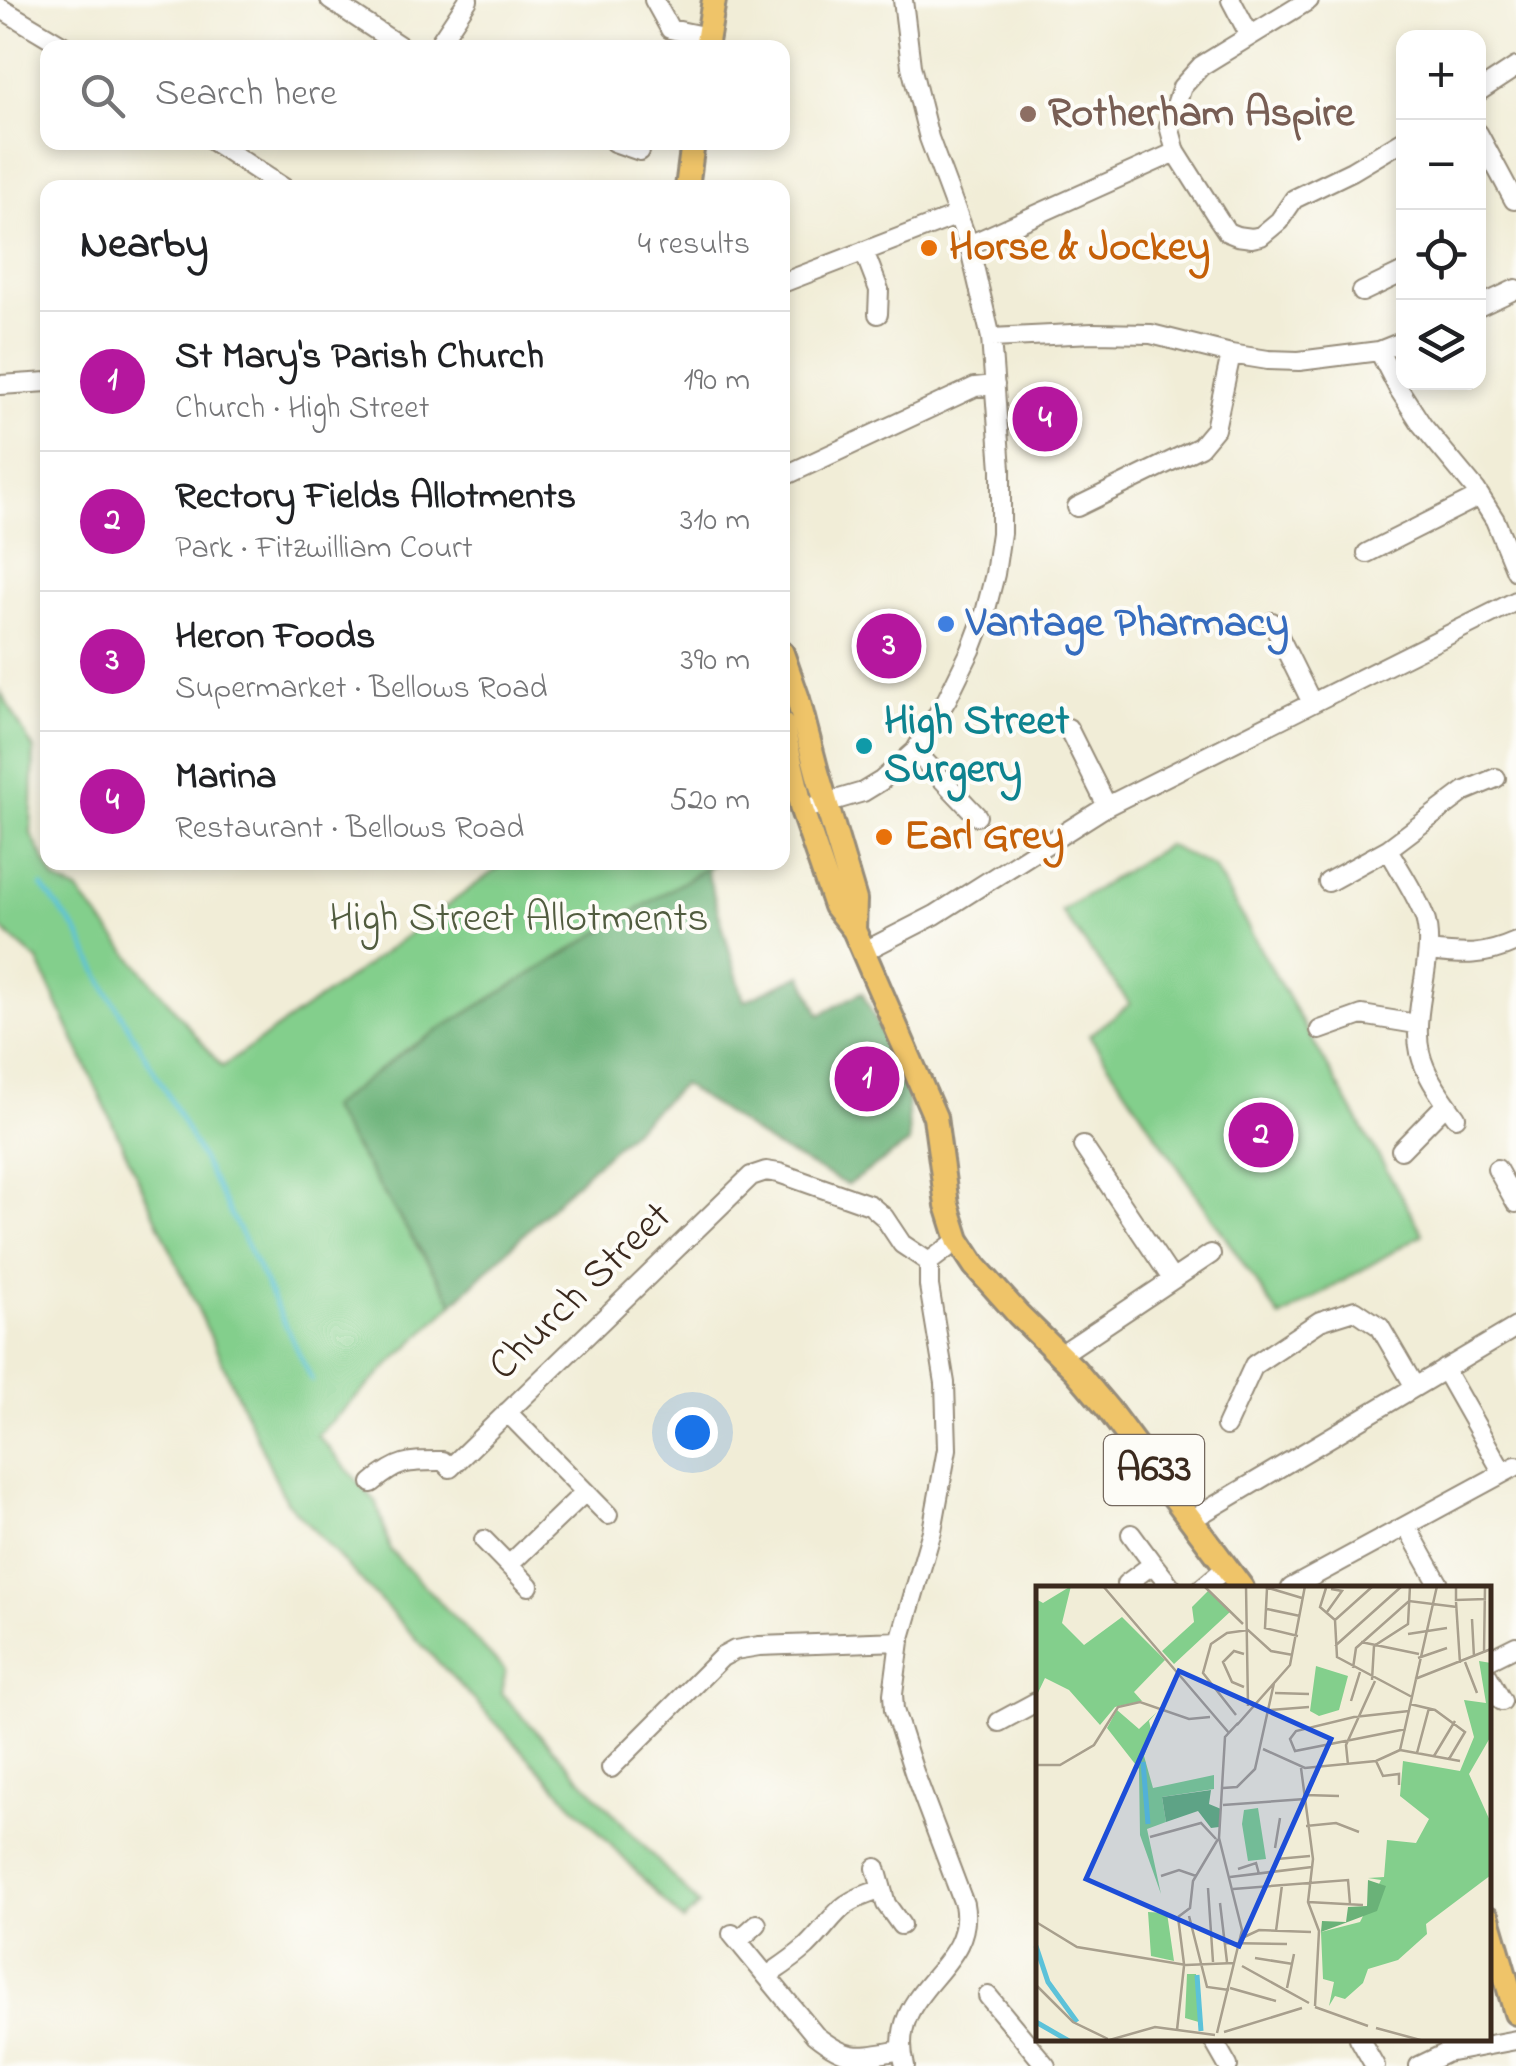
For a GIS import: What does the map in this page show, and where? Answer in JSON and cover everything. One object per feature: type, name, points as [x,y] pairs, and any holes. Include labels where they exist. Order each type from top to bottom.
[{"type":"main road","points":[[707,40],[714,0]]},
{"type":"main road","points":[[688,180],[693,150]]},
{"type":"main road","name":"A633","points":[[790,676],[854,900],[859,941]]},
{"type":"main road","name":"A633","points":[[790,758],[802,810],[836,906],[859,941],[935,1117],[947,1205],[958,1240],[975,1266],[1108,1409],[1240,1586]]},
{"type":"main road","points":[[1491,1926],[1510,1978],[1516,2013]]},
{"type":"street","points":[[330,0],[390,40]]},
{"type":"street","points":[[441,40],[468,0]]},
{"type":"street","points":[[654,0],[670,29],[701,40]]},
{"type":"street","points":[[802,810],[863,792],[915,751],[971,650],[985,613],[1001,534],[991,338],[969,245],[929,138],[912,66],[903,0]]},
{"type":"street","points":[[1231,0],[1250,36]]},
{"type":"street","points":[[1309,0],[1201,66],[1182,86],[1169,126],[1176,152],[1228,232],[1252,238],[1261,236],[1279,221],[1294,199],[1396,145]]},
{"type":"street","points":[[6,6],[55,40]]},
{"type":"street","points":[[1486,87],[1516,67]]},
{"type":"street","points":[[1486,147],[1514,200]]},
{"type":"street","points":[[226,150],[272,180]]},
{"type":"street","points":[[969,245],[1176,152]]},
{"type":"street","points":[[790,280],[958,215]]},
{"type":"street","points":[[864,251],[879,290],[878,314]]},
{"type":"street","points":[[1362,292],[1396,276]]},
{"type":"street","points":[[1486,303],[1516,289]]},
{"type":"street","points":[[991,338],[1151,334],[1232,354],[1299,361],[1380,351],[1396,345]]},
{"type":"street","points":[[1380,351],[1422,425],[1480,496],[1514,563]]},
{"type":"street","points":[[1077,507],[1188,454],[1208,439],[1215,428],[1232,354]]},
{"type":"street","points":[[0,385],[40,382]]},
{"type":"street","points":[[790,473],[975,387],[996,386]]},
{"type":"street","points":[[1368,553],[1480,496]]},
{"type":"street","points":[[859,941],[935,915],[1106,806],[1516,601]]},
{"type":"street","points":[[1272,622],[1312,703]]},
{"type":"street","points":[[1068,728],[1106,806]]},
{"type":"street","points":[[915,751],[977,816]]},
{"type":"street","points":[[1328,882],[1388,850],[1464,791],[1496,778]]},
{"type":"street","points":[[1388,850],[1425,919],[1428,951],[1416,1024],[1419,1056],[1451,1111],[1401,1150]]},
{"type":"street","points":[[1428,951],[1465,955],[1493,952],[1516,942]]},
{"type":"street","points":[[1320,1030],[1362,1015],[1416,1024]]},
{"type":"street","points":[[1083,1146],[1172,1280]]},
{"type":"street","points":[[1497,1169],[1516,1201]]},
{"type":"street","name":"Church Street","points":[[372,1483],[390,1467],[410,1462],[443,1461],[450,1468],[750,1176],[766,1171],[780,1173],[870,1205],[884,1217],[902,1244],[929,1262]]},
{"type":"street","points":[[756,1924],[735,1938],[815,2036],[840,2054],[904,2058],[902,2037],[910,2009],[959,1945],[966,1924],[964,1904],[894,1710],[900,1641],[932,1531],[947,1449],[945,1383],[929,1286],[929,1262],[958,1240]]},
{"type":"street","points":[[1060,1355],[1211,1254]]},
{"type":"street","points":[[1226,1426],[1254,1365],[1320,1321],[1355,1310],[1380,1327],[1415,1387]]},
{"type":"street","points":[[1191,1520],[1516,1327]]},
{"type":"street","points":[[1295,1586],[1509,1470],[1444,1370]]},
{"type":"street","points":[[506,1412],[608,1514]]},
{"type":"street","points":[[509,1565],[584,1492]]},
{"type":"street","points":[[1407,1526],[1440,1586]]},
{"type":"street","points":[[1131,1534],[1170,1586]]},
{"type":"street","points":[[484,1540],[529,1586]]},
{"type":"street","points":[[1126,1584],[1153,1564]]},
{"type":"street","points":[[1204,1586],[1226,1568]]},
{"type":"street","points":[[612,1768],[722,1657],[735,1650],[784,1644],[900,1641]]},
{"type":"street","points":[[1491,1658],[1516,1646]]},
{"type":"street","points":[[1491,1681],[1502,1701]]},
{"type":"street","points":[[999,1722],[1036,1702]]},
{"type":"street","points":[[876,1868],[880,1890],[900,1925]]},
{"type":"street","points":[[767,1976],[809,1945],[845,1904],[880,1890]]},
{"type":"street","points":[[988,1996],[1040,2060],[1020,2066]]},
{"type":"street","points":[[1420,2066],[1446,2054],[1516,2040]]},
{"type":"street","points":[[1216,2041],[1228,2066]]},
{"type":"street","points":[[1361,2041],[1375,2066]]},
{"type":"green space","name":"High Street Allotments","points":[[0,691],[34,750],[31,834],[40,851],[40,870],[50,870],[55,880],[77,891],[222,1067],[496,870],[703,870],[403,1052],[329,1108],[454,1303],[317,1435],[377,1503],[390,1550],[505,1671],[501,1693],[699,1905],[683,1921],[286,1501],[38,961],[0,928]]},
{"type":"green space","points":[[1167,845],[1214,868],[1423,1234],[1280,1318],[1089,1035],[1130,1004],[1061,911]]},
{"type":"green space","points":[[707,870],[744,1001],[802,975],[820,1015],[862,992],[907,1086],[909,1143],[847,1185],[772,1145],[682,1084],[454,1303],[329,1108],[403,1052]]},
{"type":"waterway","points":[[42,886],[77,931],[167,1093],[312,1380]]},
{"type":"place","name":"Rotherham Aspire","points":[[1028,114]]},
{"type":"place","name":"Horse & Jockey","points":[[929,248]]},
{"type":"place","name":"Marina","points":[[1045,419]]},
{"type":"place","name":"Vantage Pharmacy","points":[[946,624]]},
{"type":"place","name":"Heron Foods","points":[[889,646]]},
{"type":"place","name":"High Street Surgery","points":[[864,746]]},
{"type":"place","name":"Earl Grey","points":[[884,837]]},
{"type":"place","name":"St Mary's Parish Church","points":[[867,1079]]},
{"type":"place","name":"Rectory Fields Allotments","points":[[1261,1135]]}]
